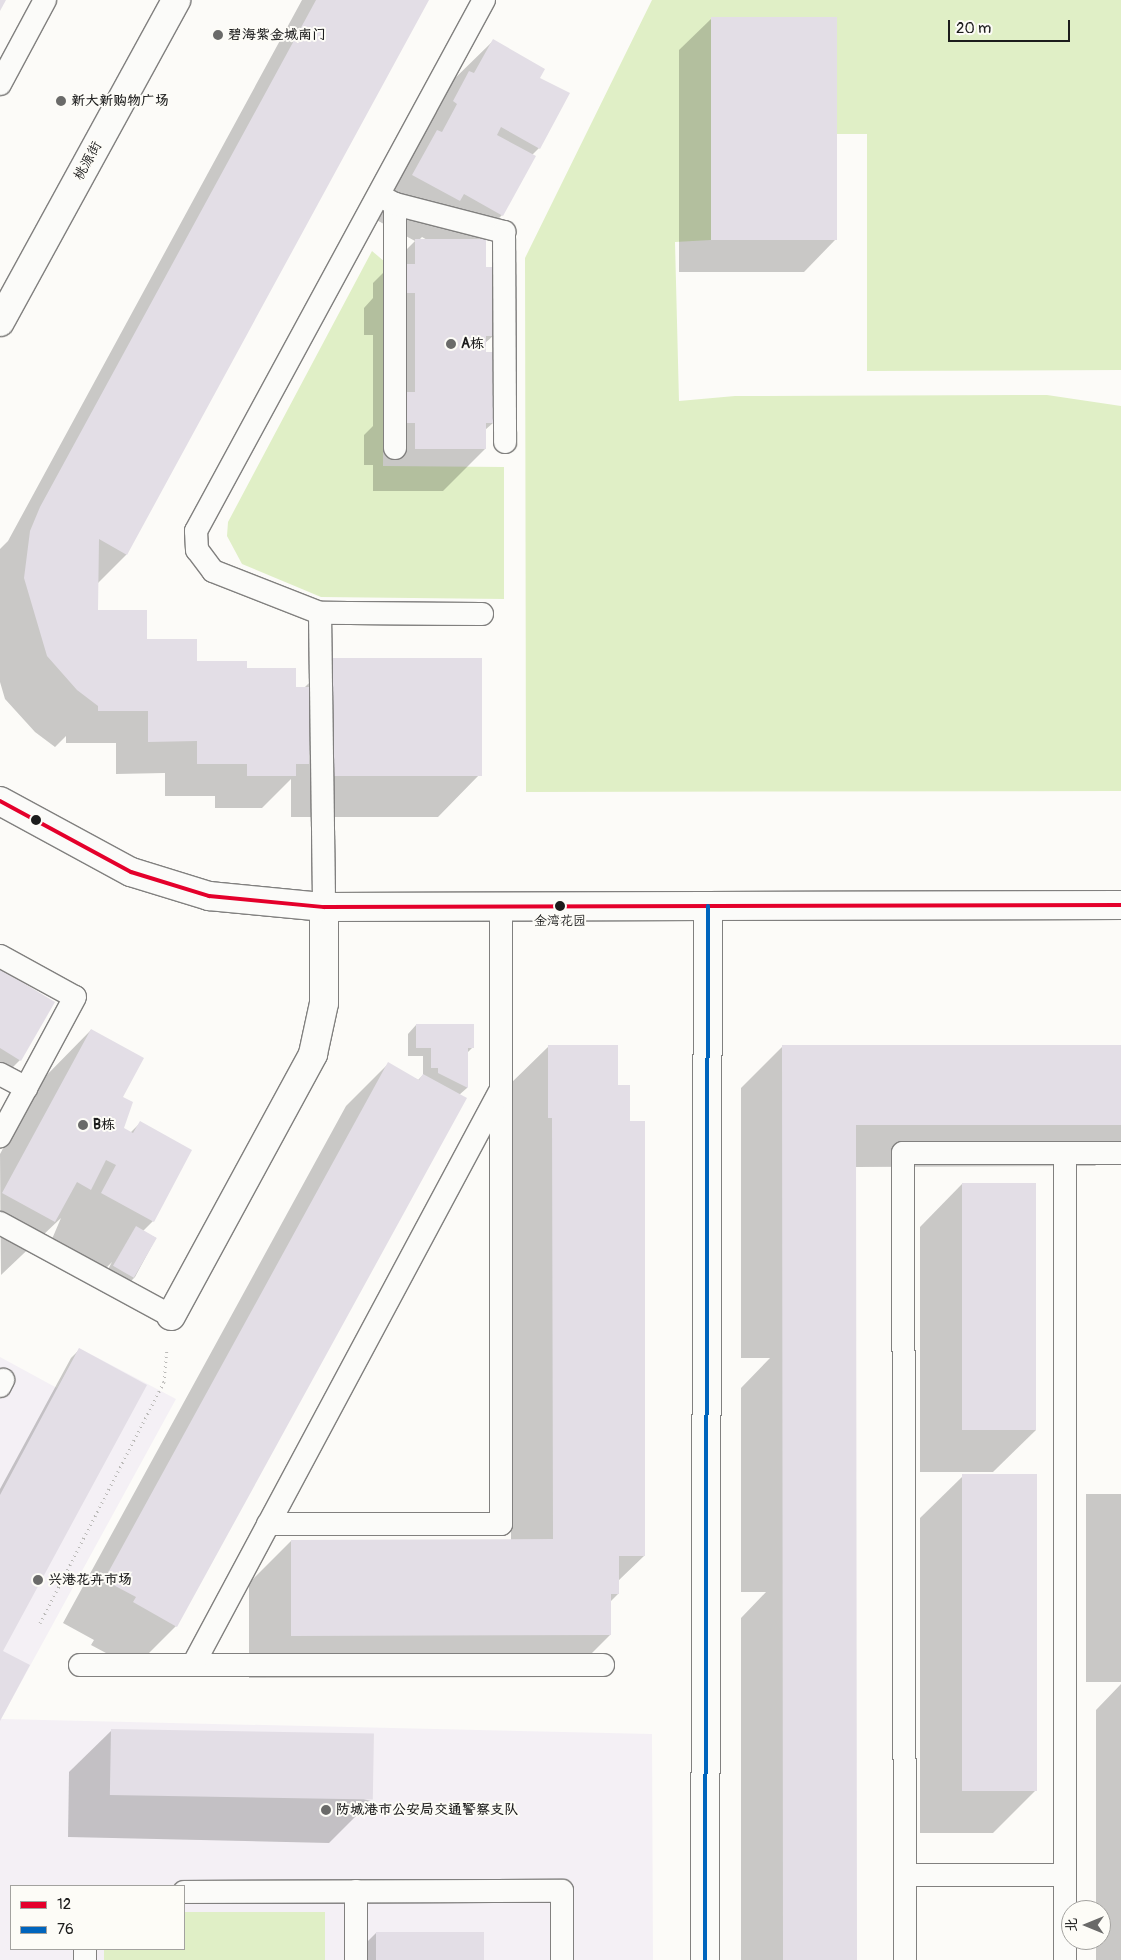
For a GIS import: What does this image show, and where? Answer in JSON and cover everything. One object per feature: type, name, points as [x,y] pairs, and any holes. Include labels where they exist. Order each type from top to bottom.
[{"type":"street","name":"桃源街","points":[[0,322],[175,0]]},
{"type":"street","points":[[0,801],[132,872],[209,896],[324,907],[1121,905]]},
{"type":"street","points":[[705,1960],[708,906]]},
{"type":"street","points":[[171,1316],[313,1054],[324,1003],[324,907]]},
{"type":"lane","points":[[0,84],[45,0]]},
{"type":"lane","points":[[482,614],[320,613],[213,571],[197,550],[196,531],[387,200],[484,0]]},
{"type":"lane","points":[[387,200],[504,232],[506,442]]},
{"type":"lane","points":[[387,200],[395,448]]},
{"type":"lane","points":[[320,613],[324,907]]},
{"type":"lane","points":[[268,1524],[501,1524],[501,907]]},
{"type":"lane","points":[[0,956],[75,997],[0,1136]]},
{"type":"lane","points":[[0,1074],[26,1088]]},
{"type":"lane","points":[[192,1665],[501,1090]]},
{"type":"lane","points":[[905,1960],[903,1152],[1121,1152]]},
{"type":"lane","points":[[1065,1152],[1065,1960]]},
{"type":"lane","points":[[0,1223],[171,1316]]},
{"type":"lane","points":[[80,1665],[603,1665]]},
{"type":"lane","points":[[905,1875],[1065,1875]]},
{"type":"lane","points":[[356,1891],[356,1960]]},
{"type":"lane","points":[[185,1892],[562,1891],[562,1960]]},
{"type":"path","points":[[40,1623],[164,1382],[171,1316]]},
{"type":"shaded area","name":"防城港市公安局交通警察支队","points":[[79,1348],[176,1399],[1,1719],[652,1734],[653,1960],[0,1960],[0,1357],[57,1388]]},
{"type":"green space","points":[[652,0],[1121,0],[1121,370],[867,371],[867,134],[837,134],[837,17],[711,17],[711,240],[675,242],[679,401],[735,396],[1047,395],[1121,406],[1121,791],[526,792],[525,258]]},
{"type":"green space","points":[[372,251],[385,262],[383,466],[504,467],[504,599],[321,597],[242,564],[227,536],[228,522]]},
{"type":"green space","points":[[185,1912],[325,1912],[325,1960],[104,1960],[104,1950],[185,1950]]},
{"type":"building","points":[[0,0],[6,0],[0,11]]},
{"type":"building","points":[[316,0],[429,0],[127,555],[99,539],[98,610],[147,610],[147,639],[197,639],[197,661],[247,661],[247,668],[296,668],[296,687],[309,687],[309,764],[296,764],[296,776],[247,776],[247,764],[197,764],[197,741],[148,742],[148,711],[98,711],[98,706],[77,690],[47,656],[24,578],[30,531],[40,507]]},
{"type":"building","points":[[711,17],[837,17],[837,240],[711,240]]},
{"type":"building","points":[[493,39],[545,69],[540,78],[570,93],[540,149],[501,127],[497,135],[536,156],[503,216],[464,194],[460,201],[412,175],[437,130],[442,132],[457,104],[453,101],[469,71],[474,73]]},
{"type":"building","name":"A栋","points":[[415,239],[486,239],[486,267],[494,267],[494,336],[486,336],[486,352],[494,352],[494,423],[486,423],[486,449],[415,449],[415,423],[406,423],[406,392],[415,392],[415,293],[406,293],[406,264],[415,264]]},
{"type":"building","points":[[332,658],[482,658],[482,776],[332,776]]},
{"type":"building","points":[[0,969],[55,1002],[21,1061],[0,1048]]},
{"type":"building","points":[[416,1024],[474,1024],[474,1048],[468,1048],[468,1088],[438,1073],[438,1068],[431,1068],[431,1048],[416,1048]]},
{"type":"building","name":"B栋","points":[[91,1029],[144,1058],[123,1097],[133,1102],[124,1128],[133,1133],[140,1121],[192,1150],[154,1222],[101,1193],[116,1165],[106,1160],[91,1190],[77,1182],[55,1222],[2,1193]]},
{"type":"building","points":[[548,1045],[618,1045],[618,1085],[630,1085],[630,1121],[645,1121],[645,1556],[619,1556],[619,1594],[611,1594],[611,1635],[291,1636],[291,1540],[553,1539],[552,1118],[548,1118]]},
{"type":"building","points":[[782,1045],[1121,1045],[1121,1125],[856,1125],[857,1960],[783,1960]]},
{"type":"building","points":[[388,1062],[419,1080],[423,1074],[467,1098],[177,1627],[133,1602],[136,1597],[104,1580]]},
{"type":"building","points":[[962,1183],[1036,1183],[1036,1430],[962,1430]]},
{"type":"building","points":[[136,1226],[157,1238],[134,1278],[113,1266]]},
{"type":"building","name":"兴港花卉市场","points":[[79,1348],[147,1385],[3,1651],[30,1665],[0,1721],[0,1495]]},
{"type":"building","points":[[962,1474],[1037,1474],[1037,1791],[962,1791]]},
{"type":"building","points":[[111,1729],[374,1734],[373,1800],[110,1795]]},
{"type":"building","points":[[376,1932],[484,1932],[484,1960],[376,1960]]},
{"type":"transit line","name":"12","points":[[0,801],[131,872],[209,896],[324,907],[1121,905]]},
{"type":"transit line","name":"76","points":[[705,1960],[708,906]]},
{"type":"place","name":"碧海紫金城南门","points":[[218,35]]},
{"type":"place","name":"新大新购物广场","points":[[61,101]]},
{"type":"place","name":"A栋","points":[[451,344]]},
{"type":"place","name":"金湾花园","points":[[560,906]]},
{"type":"place","name":"B栋","points":[[83,1125]]},
{"type":"place","name":"兴港花卉市场","points":[[38,1580]]},
{"type":"place","name":"防城港市公安局交通警察支队","points":[[326,1810]]}]
